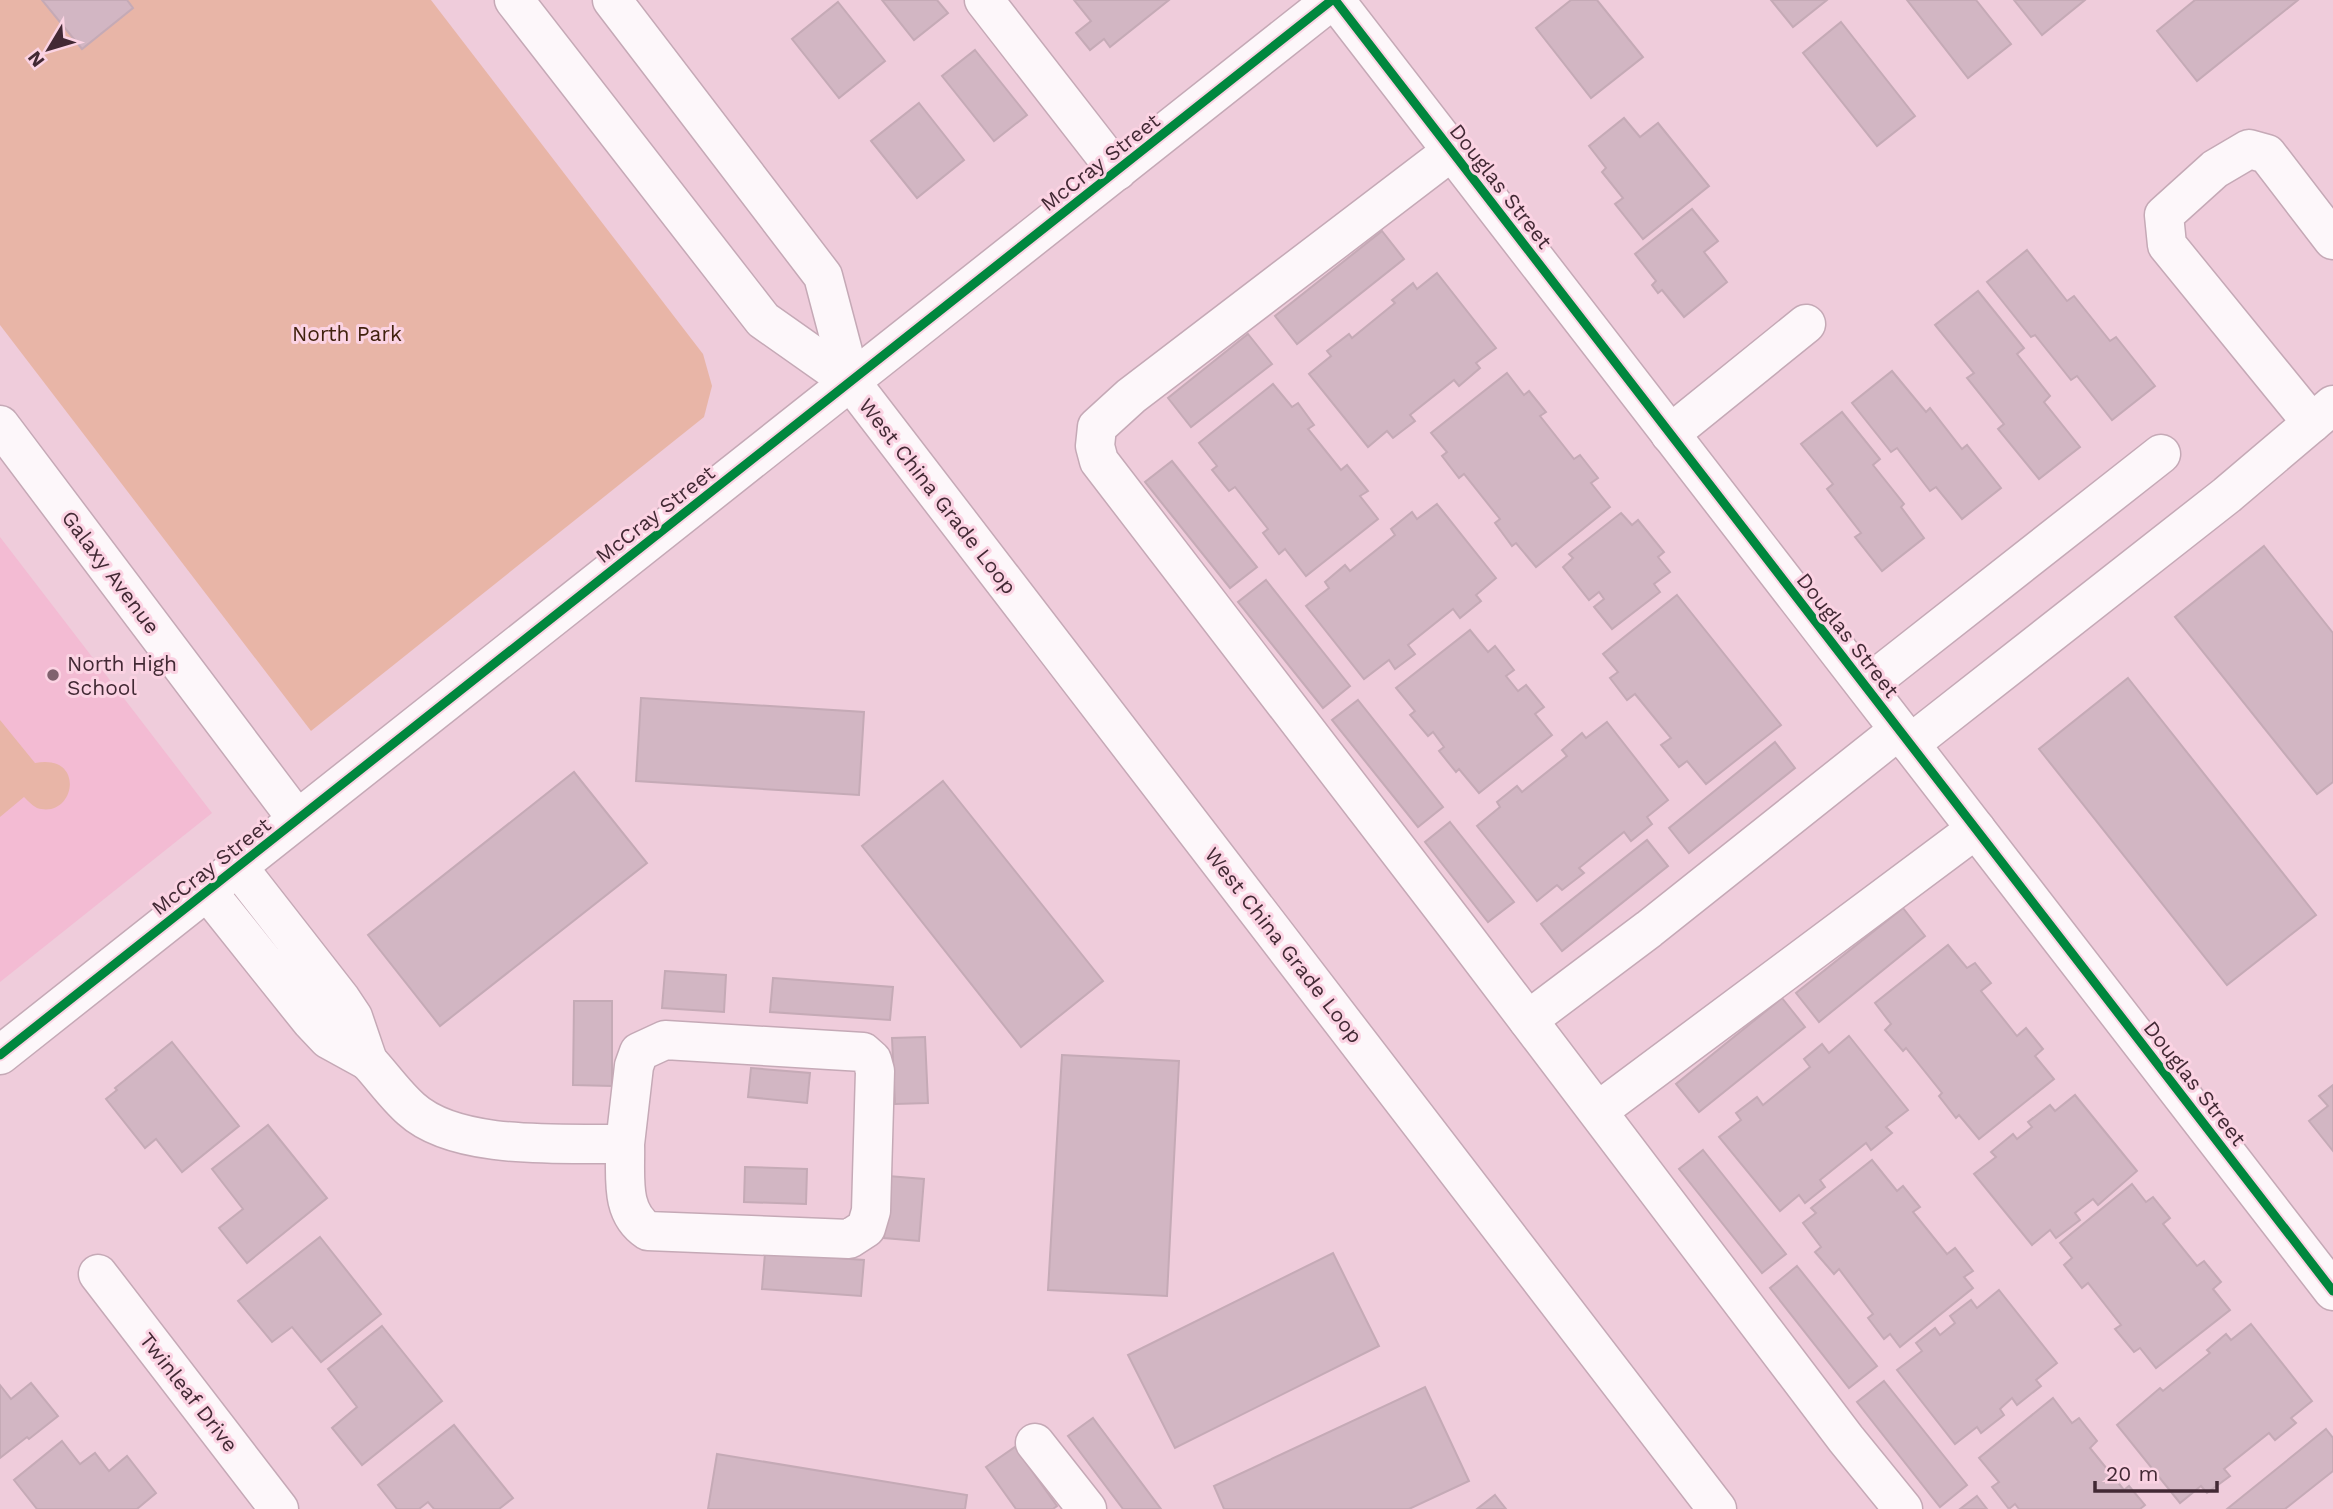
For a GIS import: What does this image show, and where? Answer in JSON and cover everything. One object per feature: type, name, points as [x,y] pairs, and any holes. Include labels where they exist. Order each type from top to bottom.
[{"type":"street","name":"West China Grade Loop","points":[[514,0],[763,320],[851,382],[1717,1509]]},
{"type":"street","name":"West China Grade Loop","points":[[612,0],[824,276],[851,382]]},
{"type":"street","points":[[984,0],[1116,171]]},
{"type":"street","name":"McCray Street","points":[[0,1055],[1334,0]]},
{"type":"street","name":"Douglas Street","points":[[1334,0],[2333,1291]]},
{"type":"street","points":[[1528,1020],[2227,495],[2322,414],[2167,245],[2164,215],[2216,169],[2249,149],[2267,154],[2333,240]]},
{"type":"street","points":[[1452,150],[1131,396],[1097,427],[1095,446],[1098,461],[1598,1111],[1846,1439],[1903,1509]]},
{"type":"street","points":[[1670,434],[1806,324]]},
{"type":"street","name":"Galaxy Avenue","points":[[0,425],[297,819]]},
{"type":"street","points":[[1866,686],[2161,454]]},
{"type":"street","points":[[1598,1111],[1976,829]]},
{"type":"street","points":[[237,867],[341,999],[352,1017],[368,1061]]},
{"type":"street","points":[[207,891],[328,1039],[368,1061],[411,1110],[438,1127],[493,1141],[625,1144]]},
{"type":"street","points":[[665,1040],[863,1052],[872,1060],[875,1071],[871,1211],[866,1227],[849,1239],[648,1231],[636,1224],[627,1205],[625,1144],[634,1066],[639,1052],[665,1040]]},
{"type":"street","name":"Twinleaf Drive","points":[[98,1274],[279,1509]]},
{"type":"street","points":[[1035,1443],[1087,1509]]},
{"type":"shaded area","name":"North High School","points":[[0,537],[212,813],[0,982]]},
{"type":"green space","name":"North Park","points":[[0,0],[431,0],[703,354],[712,386],[704,417],[311,731],[0,325]]},
{"type":"green space","points":[[0,720],[35,763],[52,763],[63,768],[69,776],[67,796],[60,805],[50,809],[37,808],[24,797],[0,817]]},
{"type":"building","points":[[42,0],[127,0],[133,8],[82,49]]},
{"type":"building","points":[[882,0],[937,0],[948,13],[914,40]]},
{"type":"building","points":[[1074,0],[1169,0],[1110,47],[1104,39],[1090,50],[1076,33],[1091,21]]},
{"type":"building","points":[[1571,0],[1597,0],[1643,57],[1591,98],[1536,28]]},
{"type":"building","points":[[1771,0],[1827,0],[1793,27]]},
{"type":"building","points":[[1907,0],[1976,0],[2011,44],[1968,78]]},
{"type":"building","points":[[2014,0],[2085,0],[2042,35]]},
{"type":"building","points":[[2195,0],[2298,0],[2197,81],[2157,31]]},
{"type":"building","points":[[838,2],[885,61],[839,98],[792,39]]},
{"type":"building","points":[[1841,22],[1915,116],[1877,146],[1803,53]]},
{"type":"building","points":[[975,50],[1027,115],[994,141],[942,76]]},
{"type":"building","points":[[919,103],[964,160],[917,198],[871,141]]},
{"type":"building","points":[[1624,118],[1640,137],[1658,123],[1709,186],[1643,239],[1615,204],[1623,198],[1602,172],[1606,168],[1589,146]]},
{"type":"building","points":[[1692,209],[1718,241],[1704,252],[1727,282],[1684,317],[1662,290],[1658,293],[1652,285],[1656,281],[1635,254]]},
{"type":"building","points":[[1382,231],[1404,259],[1297,344],[1275,316]]},
{"type":"building","points":[[2027,250],[2067,301],[2074,296],[2110,341],[2116,337],[2155,386],[2112,420],[2077,376],[2071,380],[2035,335],[2031,337],[1987,282]]},
{"type":"building","points":[[1437,273],[1496,348],[1476,363],[1480,368],[1459,386],[1454,380],[1410,415],[1415,421],[1393,438],[1387,431],[1368,447],[1309,374],[1331,356],[1327,351],[1349,334],[1352,338],[1395,303],[1392,300],[1413,283],[1417,289]]},
{"type":"building","points":[[1978,291],[2024,348],[2017,354],[2050,396],[2044,402],[2080,447],[2039,479],[1998,429],[2004,424],[1967,378],[1974,373],[1935,325]]},
{"type":"building","points":[[1248,334],[1272,364],[1191,427],[1168,398]]},
{"type":"building","points":[[1892,371],[1926,412],[1930,408],[1962,449],[1967,445],[2001,488],[1962,519],[1936,487],[1930,491],[1897,448],[1891,452],[1852,403]]},
{"type":"building","points":[[1507,373],[1524,395],[1529,391],[1546,412],[1540,416],[1574,459],[1580,455],[1598,478],[1591,483],[1610,507],[1536,567],[1516,543],[1512,546],[1495,523],[1500,519],[1464,474],[1459,478],[1442,456],[1447,452],[1431,433]]},
{"type":"building","points":[[1273,384],[1292,407],[1298,403],[1314,425],[1308,429],[1341,470],[1347,465],[1368,491],[1360,496],[1378,519],[1306,576],[1285,549],[1279,554],[1263,533],[1268,529],[1235,487],[1229,491],[1212,470],[1217,466],[1199,443]]},
{"type":"building","points":[[1842,412],[1880,459],[1873,465],[1904,504],[1901,507],[1924,538],[1882,571],[1855,537],[1861,533],[1827,489],[1833,484],[1801,444]]},
{"type":"building","points":[[1172,461],[1257,567],[1230,588],[1145,482]]},
{"type":"building","points":[[1437,504],[1496,578],[1476,595],[1481,601],[1460,618],[1453,609],[1408,645],[1415,654],[1395,669],[1389,660],[1364,679],[1306,606],[1329,588],[1325,582],[1345,565],[1350,571],[1395,535],[1391,529],[1412,512],[1417,519]]},
{"type":"building","points":[[1621,513],[1632,525],[1638,520],[1664,552],[1658,557],[1670,572],[1654,584],[1660,592],[1612,629],[1594,607],[1604,599],[1599,592],[1589,600],[1563,567],[1573,558],[1569,554]]},
{"type":"building","points":[[2264,546],[2333,633],[2333,782],[2317,794],[2175,617]]},
{"type":"building","points":[[1266,580],[1350,686],[1323,708],[1238,602]]},
{"type":"building","points":[[1677,595],[1781,725],[1706,784],[1687,761],[1679,767],[1661,745],[1671,738],[1635,694],[1627,700],[1610,678],[1618,672],[1603,654]]},
{"type":"building","points":[[1470,630],[1488,652],[1495,646],[1514,670],[1506,676],[1518,691],[1526,685],[1544,707],[1535,714],[1552,735],[1479,793],[1459,769],[1456,772],[1439,751],[1444,747],[1433,732],[1428,736],[1410,715],[1415,711],[1396,688]]},
{"type":"building","points":[[2128,678],[2316,915],[2227,985],[2039,749]]},
{"type":"building","points":[[641,698],[864,712],[859,795],[636,781]]},
{"type":"building","points":[[1358,700],[1443,807],[1418,827],[1332,720]]},
{"type":"building","points":[[1607,722],[1668,800],[1647,817],[1652,824],[1631,841],[1624,832],[1579,868],[1584,873],[1562,890],[1557,885],[1537,901],[1477,826],[1500,807],[1497,802],[1517,786],[1522,792],[1567,756],[1562,750],[1582,733],[1586,738]]},
{"type":"building","points":[[1775,742],[1795,768],[1689,853],[1669,828]]},
{"type":"building","points":[[574,772],[647,863],[440,1026],[368,935]]},
{"type":"building","points":[[943,781],[1103,981],[1021,1047],[862,846]]},
{"type":"building","points":[[1450,822],[1514,902],[1488,922],[1425,842]]},
{"type":"building","points":[[1647,840],[1668,866],[1562,951],[1541,924]]},
{"type":"building","points":[[1903,908],[1925,936],[1819,1022],[1796,993]]},
{"type":"building","points":[[1948,945],[1967,968],[1975,963],[1991,983],[1981,991],[2017,1036],[2026,1028],[2043,1049],[2035,1056],[2054,1079],[1979,1139],[1959,1115],[1956,1118],[1939,1096],[1942,1093],[1906,1048],[1903,1051],[1885,1030],[1891,1024],[1875,1003]]},
{"type":"building","points":[[665,971],[726,975],[724,1012],[662,1008]]},
{"type":"building","points":[[773,978],[893,987],[890,1020],[770,1012]]},
{"type":"building","points":[[1782,998],[1805,1027],[1699,1112],[1676,1084]]},
{"type":"building","points":[[574,1001],[612,1001],[612,1086],[573,1085]]},
{"type":"building","points":[[1849,1036],[1908,1110],[1886,1127],[1892,1133],[1871,1150],[1866,1143],[1820,1180],[1825,1187],[1805,1203],[1799,1195],[1780,1211],[1719,1137],[1741,1120],[1736,1113],[1757,1097],[1763,1105],[1810,1067],[1804,1059],[1822,1044],[1829,1053]]},
{"type":"building","points":[[925,1037],[928,1103],[895,1104],[892,1038]]},
{"type":"building","points":[[172,1042],[239,1126],[182,1172],[156,1139],[145,1148],[106,1099],[117,1090],[115,1088]]},
{"type":"building","points":[[1062,1055],[1179,1061],[1167,1296],[1048,1290]]},
{"type":"building","points":[[751,1068],[810,1073],[807,1103],[748,1097]]},
{"type":"building","points":[[2333,1085],[2333,1151],[2309,1121],[2328,1106],[2319,1096]]},
{"type":"building","points":[[2075,1095],[2137,1171],[2098,1205],[2093,1199],[2075,1213],[2080,1220],[2056,1238],[2050,1230],[2032,1245],[1974,1174],[1996,1157],[1991,1152],[2013,1134],[2017,1139],[2032,1127],[2028,1122],[2050,1105],[2055,1111]]},
{"type":"building","points":[[268,1125],[327,1198],[247,1263],[219,1228],[243,1209],[212,1169]]},
{"type":"building","points":[[1703,1150],[1786,1254],[1762,1273],[1679,1169]]},
{"type":"building","points":[[1872,1160],[1897,1191],[1903,1186],[1920,1207],[1913,1212],[1947,1254],[1955,1248],[1973,1271],[1964,1277],[1973,1288],[1900,1347],[1890,1334],[1884,1339],[1868,1318],[1873,1314],[1839,1269],[1834,1274],[1815,1252],[1821,1247],[1803,1223],[1816,1213],[1811,1208]]},
{"type":"building","points":[[745,1167],[807,1169],[806,1204],[744,1202]]},
{"type":"building","points":[[888,1176],[924,1179],[919,1241],[884,1238]]},
{"type":"building","points":[[2132,1184],[2146,1202],[2153,1197],[2170,1218],[2163,1224],[2197,1266],[2204,1261],[2221,1282],[2213,1289],[2230,1310],[2156,1368],[2140,1348],[2134,1352],[2115,1329],[2121,1325],[2088,1283],[2082,1288],[2064,1265],[2072,1258],[2060,1243]]},
{"type":"building","points":[[320,1237],[381,1314],[321,1362],[292,1327],[272,1342],[238,1301]]},
{"type":"building","points":[[765,1253],[864,1260],[861,1296],[762,1289]]},
{"type":"building","points":[[1333,1253],[1379,1346],[1175,1448],[1128,1355]]},
{"type":"building","points":[[1797,1266],[1877,1366],[1849,1388],[1770,1288]]},
{"type":"building","points":[[1999,1290],[2057,1363],[2036,1380],[2041,1386],[2017,1405],[2012,1398],[2000,1409],[2004,1415],[1981,1433],[1977,1427],[1955,1444],[1897,1370],[1922,1351],[1916,1343],[1935,1328],[1940,1335],[1955,1323],[1950,1316],[1971,1300],[1977,1308]]},
{"type":"building","points":[[2251,1324],[2312,1401],[2291,1418],[2296,1423],[2275,1440],[2269,1433],[2224,1469],[2230,1476],[2207,1493],[2201,1486],[2180,1503],[2117,1425],[2160,1388],[2163,1391],[2210,1353],[2207,1350],[2226,1334],[2231,1340]]},
{"type":"building","points":[[382,1326],[442,1401],[362,1465],[332,1428],[357,1407],[328,1369]]},
{"type":"building","points":[[1884,1381],[1967,1485],[1940,1507],[1857,1402]]},
{"type":"building","points":[[31,1383],[58,1416],[0,1458],[0,1385],[11,1399]]},
{"type":"building","points":[[1425,1387],[1469,1481],[1409,1509],[1224,1509],[1214,1486]]},
{"type":"building","points":[[2053,1398],[2072,1423],[2079,1418],[2097,1441],[2090,1448],[2124,1490],[2129,1486],[2145,1505],[2140,1509],[2019,1509],[2015,1504],[2009,1509],[1992,1487],[1999,1482],[1979,1458]]},
{"type":"building","points":[[1093,1418],[1161,1509],[1123,1509],[1068,1436]]},
{"type":"building","points":[[454,1425],[513,1498],[499,1509],[434,1509],[428,1502],[419,1509],[397,1509],[378,1485]]},
{"type":"building","points":[[2326,1429],[2333,1438],[2333,1471],[2285,1509],[2227,1509]]},
{"type":"building","points":[[62,1441],[80,1464],[95,1453],[109,1471],[127,1456],[156,1493],[137,1509],[37,1509],[14,1480]]},
{"type":"building","points":[[1015,1447],[1057,1506],[1053,1509],[1016,1509],[986,1467]]},
{"type":"building","points":[[717,1454],[967,1495],[965,1509],[708,1509]]},
{"type":"building","points":[[1495,1495],[1506,1509],[1477,1509]]},
{"type":"building","points":[[1977,1496],[1987,1509],[1960,1509]]},
{"type":"cycle path","points":[[0,1055],[1332,0]]},
{"type":"cycle path","points":[[1335,0],[2333,1291]]},
{"type":"place","name":"North High School","points":[[53,675]]}]
